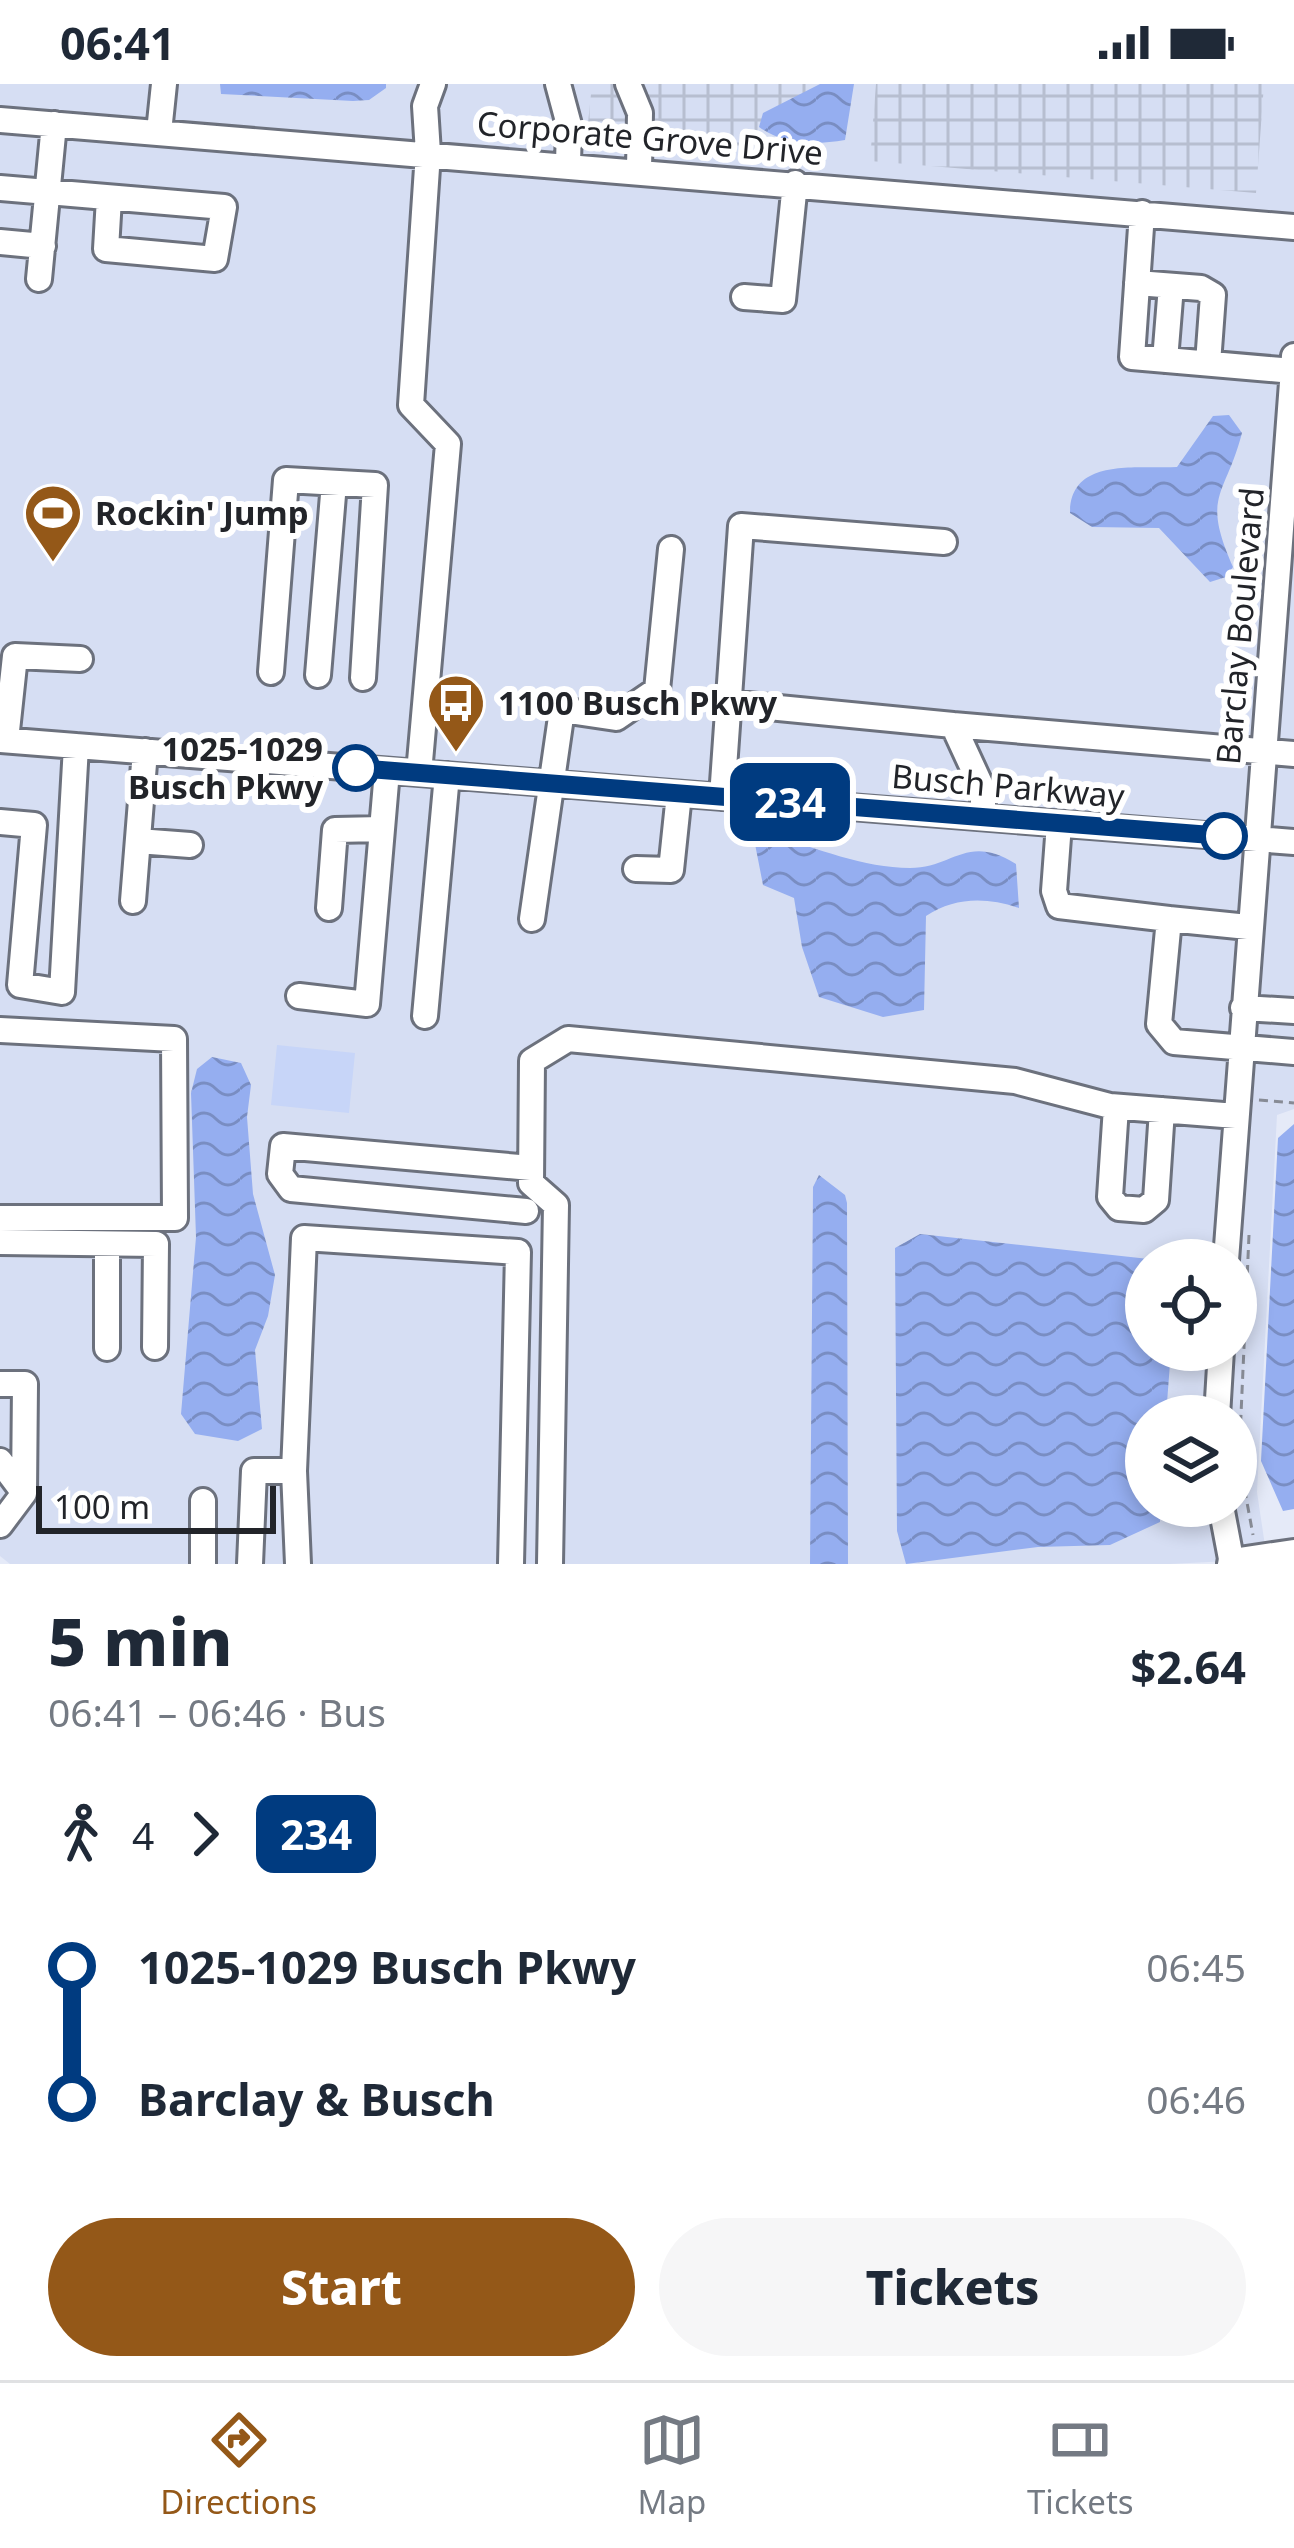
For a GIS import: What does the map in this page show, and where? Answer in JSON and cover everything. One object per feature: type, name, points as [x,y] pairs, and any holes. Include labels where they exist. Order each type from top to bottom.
[{"type":"main road","points":[[1233,1564],[1294,1555]]},
{"type":"street","points":[[159,132],[164,84]]},
{"type":"street","points":[[419,773],[448,444],[411,405],[428,153],[424,106],[433,84]]},
{"type":"street","points":[[628,84],[640,113],[639,170]]},
{"type":"street","points":[[560,86],[568,164]]},
{"type":"street","name":"Corporate Grove Drive","points":[[0,120],[1294,227]]},
{"type":"street","points":[[39,279],[54,124]]},
{"type":"street","points":[[744,297],[783,300],[795,183]]},
{"type":"street","points":[[0,188],[224,207],[215,259],[106,249],[109,198]]},
{"type":"street","points":[[1142,214],[1132,357],[1208,364],[1293,384]]},
{"type":"street","points":[[0,242],[43,246]]},
{"type":"street","points":[[1137,284],[1213,295],[1208,364]]},
{"type":"street","points":[[1165,360],[1171,286]]},
{"type":"street","name":"Barclay Boulevard","points":[[1229,1239],[1246,1115],[1240,1048],[1254,839],[1262,752],[1283,632],[1294,356]]},
{"type":"street","points":[[271,672],[286,479],[375,485],[363,678]]},
{"type":"street","points":[[318,675],[334,483]]},
{"type":"street","points":[[722,797],[741,526],[944,542]]},
{"type":"street","points":[[532,919],[562,710],[616,718],[657,690],[671,549]]},
{"type":"street","points":[[3,740],[15,656],[80,659]]},
{"type":"street","points":[[728,704],[1294,754]]},
{"type":"street","points":[[953,725],[983,790],[983,818]]},
{"type":"street","name":"Busch Parkway","points":[[3,740],[1294,842]]},
{"type":"street","points":[[34,825],[20,985],[62,992],[75,829],[76,746]]},
{"type":"street","points":[[133,901],[145,752]]},
{"type":"street","points":[[299,995],[367,1004],[387,770]]},
{"type":"street","points":[[424,1016],[448,775]]},
{"type":"street","points":[[636,868],[671,870],[679,794]]},
{"type":"street","points":[[0,822],[75,829]]},
{"type":"street","points":[[1059,824],[1054,891],[1059,906],[1248,927]]},
{"type":"street","points":[[328,908],[335,830],[382,829]]},
{"type":"street","points":[[138,841],[190,845]]},
{"type":"street","points":[[1168,920],[1159,1024],[1163,1036],[1174,1042],[1294,1052]]},
{"type":"street","points":[[1243,1008],[1294,1011]]},
{"type":"street","points":[[0,1030],[174,1039],[175,1218],[0,1218]]},
{"type":"street","points":[[512,1564],[518,1252],[531,1176],[532,1061],[568,1039],[1016,1081],[1116,1107],[1246,1115]]},
{"type":"street","points":[[1116,1107],[1113,1205],[1144,1210],[1156,1200],[1162,1110]]},
{"type":"street","points":[[526,1211],[290,1189],[280,1174],[283,1146],[531,1176],[556,1205],[550,1564]]},
{"type":"street","points":[[298,1564],[294,1471],[304,1238],[518,1252]]},
{"type":"street","points":[[0,1242],[156,1244],[155,1347]]},
{"type":"street","points":[[107,1244],[107,1348]]},
{"type":"street","points":[[0,1384],[26,1384],[24,1493],[0,1525]]},
{"type":"street","points":[[0,1461],[24,1493]]},
{"type":"street","points":[[250,1564],[254,1471],[294,1471]]},
{"type":"street","points":[[203,1501],[203,1564]]},
{"type":"street","points":[[1225,1527],[1233,1564]]},
{"type":"path","points":[[1246,1115],[1257,1100],[1294,1103]]},
{"type":"path","points":[[1250,1231],[1239,1459],[1247,1525],[1254,1536]]},
{"type":"shaded area","points":[[0,84],[1294,84],[1294,1109],[1277,1115],[1257,1492],[1267,1559],[1170,1564],[10,1564],[0,1556]]},
{"type":"shaded area","points":[[592,84],[825,84],[817,166],[586,143]]},
{"type":"shaded area","points":[[876,84],[1264,84],[1256,193],[870,161]]},
{"type":"shaded area","points":[[277,1045],[355,1053],[349,1113],[271,1105]]},
{"type":"water","points":[[220,84],[386,84],[386,88],[369,100],[353,101],[221,94]]},
{"type":"water","points":[[820,84],[854,84],[845,140],[800,142],[759,127],[763,113]]},
{"type":"water","points":[[1229,415],[1242,433],[1217,510],[1233,567],[1226,577],[1210,582],[1159,528],[1092,527],[1070,513],[1073,495],[1093,474],[1177,467],[1213,416]]},
{"type":"water","points":[[773,835],[893,867],[925,867],[972,852],[999,855],[1016,864],[1019,908],[971,901],[926,916],[924,1010],[883,1017],[819,997],[802,947],[794,898],[763,885],[755,844]]},
{"type":"water","points":[[212,1057],[241,1063],[251,1085],[247,1117],[253,1194],[275,1275],[268,1316],[255,1350],[262,1429],[238,1441],[195,1434],[181,1414],[196,1237],[191,1093],[197,1069]]},
{"type":"water","points":[[1294,1124],[1294,1509],[1283,1511],[1261,1461],[1278,1138]]},
{"type":"water","points":[[819,1175],[845,1195],[847,1203],[848,1564],[810,1564],[813,1187]]},
{"type":"water","points":[[920,1234],[1125,1256],[1125,1371],[1169,1371],[1168,1395],[1125,1395],[1125,1527],[1149,1527],[1110,1545],[1038,1547],[906,1564],[897,1531],[895,1248]]},
{"type":"bus line","name":"234","points":[[356,768],[1224,836]]},
{"type":"place","name":"Rockin' Jump","points":[[53,564]]},
{"type":"place","name":"1100 Busch Pkwy","points":[[456,754]]},
{"type":"place","name":"1025-1029 Busch Pkwy","points":[[356,768]]}]
